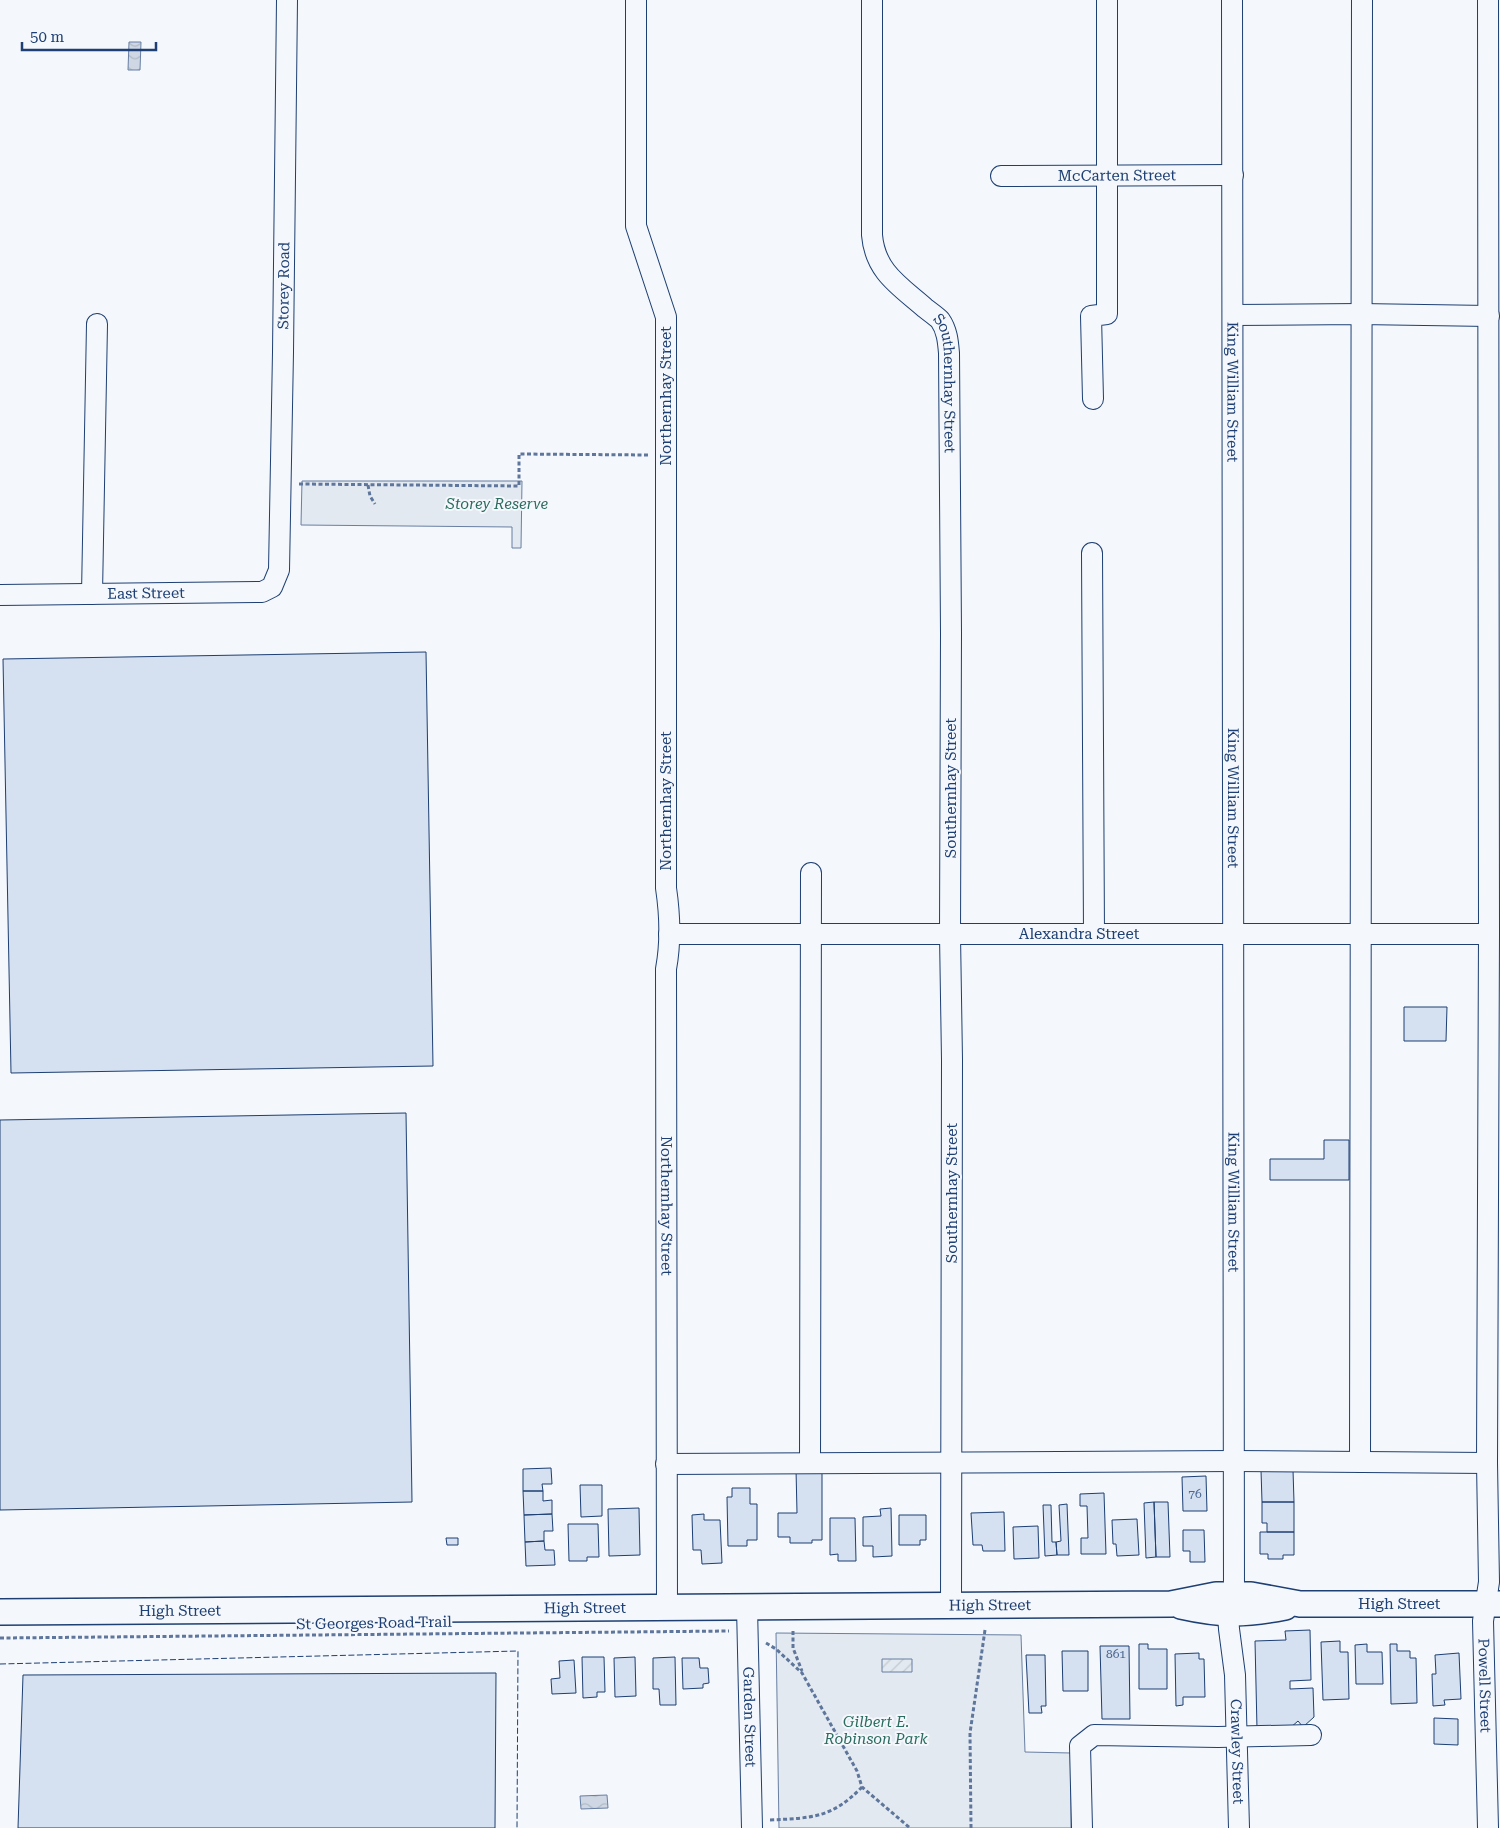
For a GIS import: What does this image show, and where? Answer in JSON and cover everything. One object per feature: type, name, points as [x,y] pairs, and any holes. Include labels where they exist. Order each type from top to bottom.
[{"type":"main road","name":"High Street","points":[[0,1612],[1171,1604],[1216,1595],[1235,1607],[1252,1595],[1300,1604],[1493,1604]]},
{"type":"street","name":"Storey Road","points":[[279,570],[287,0]]},
{"type":"street","name":"Northernhay Street","points":[[636,0],[636,226],[666,317],[666,868],[669,934],[669,952],[666,969],[667,1607]]},
{"type":"street","name":"Southernhay Street","points":[[872,0],[872,235],[874,251],[880,265],[890,278],[939,320],[948,336],[949,353],[952,1060],[951,1605]]},
{"type":"street","points":[[1093,399],[1091,316],[1108,314],[1106,0]]},
{"type":"street","name":"King William Street","points":[[1232,0],[1235,1607]]},
{"type":"street","points":[[1360,1462],[1362,454],[1360,314],[1362,0]]},
{"type":"street","name":"Powell Street","points":[[1488,0],[1494,178],[1489,316],[1494,638],[1489,934],[1494,1077],[1487,1463],[1489,1582],[1493,1604],[1483,1620],[1488,1828]]},
{"type":"street","name":"McCarten Street","points":[[1002,176],[1233,176]]},
{"type":"street","points":[[1233,315],[1489,316]]},
{"type":"street","points":[[92,594],[96,324]]},
{"type":"street","points":[[1092,553],[1094,934]]},
{"type":"street","name":"East Street","points":[[0,595],[262,592],[272,587],[279,570]]},
{"type":"street","points":[[810,1463],[811,873]]},
{"type":"street","name":"Alexandra Street","points":[[669,934],[1489,934]]},
{"type":"street","points":[[666,1464],[1234,1461],[1487,1463]]},
{"type":"street","name":"Garden Street","points":[[747,1607],[752,1824]]},
{"type":"street","name":"Crawley Street","points":[[1235,1607],[1239,1828]]},
{"type":"street","points":[[1082,1828],[1080,1746],[1094,1735],[1311,1735]]},
{"type":"path","points":[[298,484],[519,486],[519,454],[666,456]]},
{"type":"path","points":[[368,485],[370,496],[375,504]]},
{"type":"path","name":"St Georges Road Trail","points":[[0,1638],[729,1630],[776,1648],[802,1673]]},
{"type":"path","points":[[971,1828],[970,1733],[985,1630]]},
{"type":"path","points":[[793,1631],[793,1648],[802,1673],[857,1771],[862,1787],[910,1828]]},
{"type":"path","points":[[752,1824],[805,1818],[826,1813],[845,1804],[862,1787]]},
{"type":"green space","name":"Storey Reserve","points":[[302,481],[522,481],[521,548],[512,548],[512,527],[301,525]]},
{"type":"green space","name":"Gilbert E. Robinson Park","points":[[776,1633],[1021,1635],[1025,1752],[1071,1753],[1071,1828],[779,1828]]},
{"type":"green space","points":[[882,1659],[912,1659],[912,1672],[882,1672]]},
{"type":"water","points":[[129,42],[141,42],[140,70],[128,70]]},
{"type":"water","points":[[607,1795],[608,1808],[581,1809],[580,1796]]},
{"type":"building","points":[[426,652],[433,1066],[11,1073],[3,659]]},
{"type":"building","points":[[1404,1007],[1447,1007],[1446,1041],[1404,1041]]},
{"type":"building","points":[[406,1113],[412,1502],[0,1510],[0,1120]]},
{"type":"building","points":[[1324,1140],[1349,1140],[1349,1180],[1270,1180],[1270,1159],[1324,1159]]},
{"type":"building","points":[[551,1468],[552,1484],[542,1484],[543,1491],[523,1491],[523,1469]]},
{"type":"building","points":[[796,1469],[822,1469],[822,1540],[812,1540],[812,1543],[790,1543],[790,1537],[778,1537],[778,1513],[797,1513]]},
{"type":"building","points":[[1261,1470],[1293,1470],[1294,1502],[1262,1502]]},
{"type":"building","points":[[1206,1476],[1207,1511],[1183,1511],[1182,1477]]},
{"type":"building","points":[[580,1485],[602,1485],[602,1516],[581,1517]]},
{"type":"building","points":[[732,1488],[750,1488],[750,1504],[757,1504],[757,1540],[747,1540],[747,1546],[728,1546],[727,1497],[732,1497]]},
{"type":"building","points":[[523,1491],[543,1491],[543,1501],[552,1500],[552,1514],[524,1515]]},
{"type":"building","points":[[1104,1493],[1106,1554],[1081,1554],[1081,1538],[1088,1538],[1087,1506],[1080,1506],[1080,1494]]},
{"type":"building","points":[[1154,1502],[1156,1557],[1146,1558],[1144,1503]]},
{"type":"building","points":[[1154,1502],[1168,1502],[1170,1557],[1156,1557]]},
{"type":"building","points":[[1262,1502],[1294,1502],[1294,1532],[1267,1532],[1267,1523],[1262,1523]]},
{"type":"building","points":[[1067,1504],[1069,1555],[1057,1555],[1056,1542],[1061,1541],[1059,1505]]},
{"type":"building","points":[[1043,1505],[1051,1505],[1052,1542],[1056,1542],[1057,1555],[1045,1556]]},
{"type":"building","points":[[639,1508],[640,1555],[609,1556],[608,1509]]},
{"type":"building","points":[[891,1508],[892,1556],[873,1557],[873,1546],[863,1546],[863,1517],[881,1516],[880,1509]]},
{"type":"building","points":[[1004,1512],[1005,1551],[983,1551],[982,1545],[973,1545],[971,1513]]},
{"type":"building","points":[[552,1514],[553,1531],[544,1531],[544,1541],[525,1542],[524,1515]]},
{"type":"building","points":[[704,1514],[704,1520],[720,1520],[722,1563],[702,1564],[701,1550],[693,1550],[692,1515]]},
{"type":"building","points":[[899,1515],[926,1515],[926,1540],[920,1540],[920,1545],[899,1545]]},
{"type":"building","points":[[830,1518],[855,1518],[856,1561],[838,1561],[838,1554],[830,1555]]},
{"type":"building","points":[[1137,1519],[1139,1555],[1117,1556],[1116,1544],[1113,1544],[1112,1520]]},
{"type":"building","points":[[568,1524],[598,1524],[599,1557],[587,1557],[587,1561],[569,1561]]},
{"type":"building","points":[[1038,1526],[1039,1558],[1014,1559],[1013,1527]]},
{"type":"building","points":[[1183,1530],[1204,1530],[1205,1562],[1190,1562],[1190,1551],[1183,1551]]},
{"type":"building","points":[[1260,1532],[1294,1532],[1294,1555],[1283,1555],[1283,1559],[1268,1559],[1268,1554],[1260,1554]]},
{"type":"building","points":[[446,1538],[458,1538],[458,1545],[447,1545]]},
{"type":"building","points":[[544,1541],[545,1550],[554,1550],[555,1565],[526,1566],[525,1542]]},
{"type":"building","points":[[1310,1630],[1311,1680],[1290,1681],[1290,1689],[1313,1688],[1314,1717],[1303,1727],[1298,1721],[1290,1728],[1257,1729],[1255,1641],[1286,1640],[1285,1631]]},
{"type":"building","points":[[1340,1641],[1340,1652],[1348,1652],[1349,1699],[1323,1700],[1321,1642]]},
{"type":"building","points":[[1139,1644],[1148,1644],[1148,1649],[1167,1649],[1167,1689],[1139,1689]]},
{"type":"building","points":[[1367,1644],[1367,1652],[1382,1652],[1383,1684],[1356,1684],[1355,1645]]},
{"type":"building","points":[[1390,1644],[1397,1644],[1397,1651],[1410,1651],[1410,1658],[1416,1658],[1417,1703],[1391,1704]]},
{"type":"building","points":[[1100,1646],[1129,1646],[1130,1719],[1102,1719]]},
{"type":"building","points":[[1062,1651],[1088,1651],[1088,1691],[1063,1691]]},
{"type":"building","points":[[1199,1653],[1199,1659],[1204,1659],[1205,1697],[1183,1697],[1183,1705],[1176,1706],[1175,1654]]},
{"type":"building","points":[[1459,1653],[1461,1699],[1444,1700],[1445,1705],[1433,1706],[1432,1674],[1436,1674],[1435,1655]]},
{"type":"building","points":[[1026,1655],[1045,1655],[1046,1706],[1041,1706],[1042,1713],[1029,1713]]},
{"type":"building","points":[[582,1657],[604,1657],[605,1692],[597,1692],[597,1697],[583,1698]]},
{"type":"building","points":[[635,1657],[636,1696],[615,1697],[614,1658]]},
{"type":"building","points":[[675,1657],[676,1705],[660,1705],[659,1689],[653,1689],[653,1658]]},
{"type":"building","points":[[682,1658],[699,1658],[700,1668],[708,1668],[709,1683],[703,1684],[703,1688],[683,1689]]},
{"type":"building","points":[[574,1660],[576,1693],[552,1694],[551,1679],[560,1678],[559,1661]]},
{"type":"building","points":[[496,1673],[495,1828],[18,1828],[23,1675]]},
{"type":"building","points":[[1434,1718],[1458,1719],[1458,1745],[1434,1744]]},
{"type":"fence","points":[[0,1664],[518,1651],[517,1828]]}]
